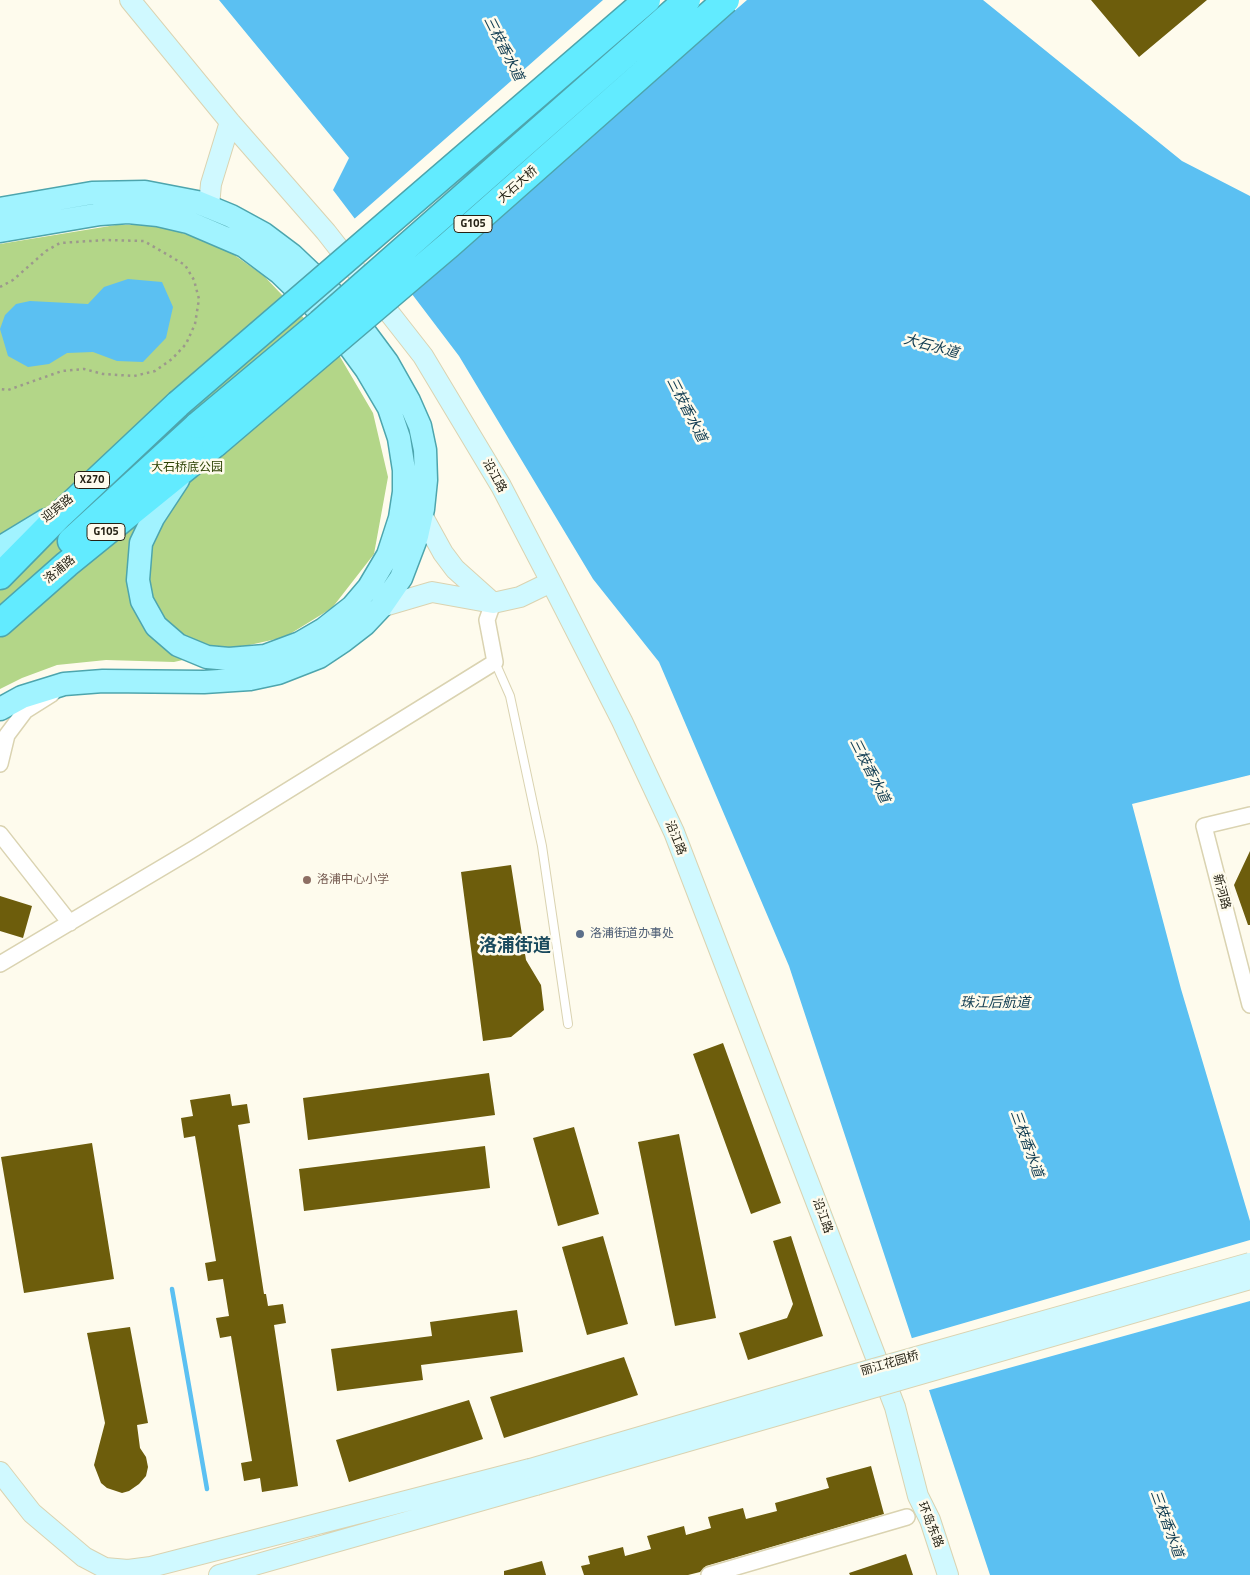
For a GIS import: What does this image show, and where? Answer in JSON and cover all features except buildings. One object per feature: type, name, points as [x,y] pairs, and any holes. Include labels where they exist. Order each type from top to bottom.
[{"type":"highway","points":[[0,576],[60,515],[178,404],[647,0]]},
{"type":"highway","name":"G105","points":[[206,434],[335,310],[687,0]]},
{"type":"highway","name":"大石大桥","points":[[206,434],[449,245],[726,0]]},
{"type":"highway","name":"洛浦路","points":[[0,622],[67,564],[206,434]]},
{"type":"main road","points":[[0,208],[92,194],[131,191],[172,195],[209,206],[253,228],[292,255],[336,297],[376,346],[409,401],[421,432],[425,450],[426,480],[422,515],[407,566],[381,607],[355,632],[331,650],[306,664],[278,674],[220,682],[77,682],[37,691],[0,709]]},
{"type":"main road","points":[[0,231],[122,213],[158,215],[202,226],[244,246],[285,278],[330,323],[356,355],[375,383],[389,408],[401,448],[404,492],[393,544],[383,566],[369,587],[342,615],[300,643],[265,656],[240,659],[218,658],[186,649],[156,626],[146,610],[139,590],[138,560],[141,543],[148,527],[206,434]]},
{"type":"main road","name":"迎宾路","points":[[0,548],[28,532],[56,512],[178,404]]},
{"type":"street","name":"沿江路","points":[[130,0],[230,122],[326,232],[423,356],[501,486],[627,730],[674,832],[895,1407],[918,1496]]},
{"type":"street","points":[[209,206],[211,184],[230,122]]},
{"type":"street","points":[[422,515],[443,553],[455,568],[492,603]]},
{"type":"street","points":[[381,607],[432,592],[492,603],[520,597],[551,582]]},
{"type":"street","points":[[0,964],[495,662],[487,620],[492,603]]},
{"type":"street","points":[[0,764],[7,734],[25,711],[77,682]]},
{"type":"street","name":"新河路","points":[[1250,815],[1204,826],[1250,1005]]},
{"type":"street","points":[[0,834],[70,923]]},
{"type":"street","name":"丽江花园桥","points":[[533,1477],[861,1372],[1250,1263]]},
{"type":"street","name":"丽江花园桥","points":[[533,1477],[1250,1279]]},
{"type":"street","points":[[0,1472],[32,1513],[84,1557],[105,1568],[128,1570],[152,1567],[533,1477]]},
{"type":"street","points":[[219,1575],[533,1477]]},
{"type":"street","name":"环岛东路","points":[[918,1496],[916,1521],[934,1575]]},
{"type":"street","name":"环岛东路","points":[[918,1496],[930,1520],[948,1575]]},
{"type":"street","points":[[709,1575],[752,1569],[908,1517]]},
{"type":"lane","points":[[495,662],[510,696],[542,846],[568,1024]]},
{"type":"path","points":[[0,287],[13,280],[46,251],[60,243],[106,240],[144,241],[157,246],[185,265],[194,280],[199,299],[194,324],[186,344],[172,359],[155,371],[134,376],[103,374],[84,368],[62,370],[8,390],[0,389]]},
{"type":"green space","name":"大石桥底公园","points":[[116,225],[145,225],[170,229],[223,247],[264,276],[339,355],[373,413],[388,477],[374,554],[332,608],[285,637],[174,662],[106,660],[57,665],[22,678],[0,689],[0,244]]},
{"type":"water","points":[[219,0],[983,0],[1182,161],[1250,196],[1250,775],[1132,804],[1181,989],[1250,1221],[1250,1575],[990,1575],[789,966],[659,662],[593,579],[459,356],[333,190],[349,158]]},
{"type":"water","points":[[128,279],[162,282],[173,307],[166,338],[143,362],[117,361],[93,352],[67,353],[49,364],[28,367],[8,356],[0,329],[5,315],[16,304],[30,301],[88,304],[104,287]]},
{"type":"pier","points":[[603,0],[747,0],[409,294],[353,220]]},
{"type":"pier","points":[[1250,1240],[1250,1301],[926,1391],[909,1339]]},
{"type":"waterway","points":[[172,1289],[207,1489]]},
{"type":"place","name":"洛浦中心小学","points":[[307,880]]},
{"type":"place","name":"洛浦街道办事处","points":[[580,934]]},
{"type":"district","name":"洛浦街道","points":[[515,947]]},
{"type":"water label","name":"三枝香水道","points":[[503,49]]},
{"type":"water label","name":"大石水道","points":[[931,347]]},
{"type":"water label","name":"三枝香水道","points":[[686,410]]},
{"type":"water label","name":"三枝香水道","points":[[869,771]]},
{"type":"water label","name":"珠江后航道","points":[[995,1004]]},
{"type":"water label","name":"三枝香水道","points":[[1026,1144]]},
{"type":"water label","name":"三枝香水道","points":[[1166,1524]]}]
